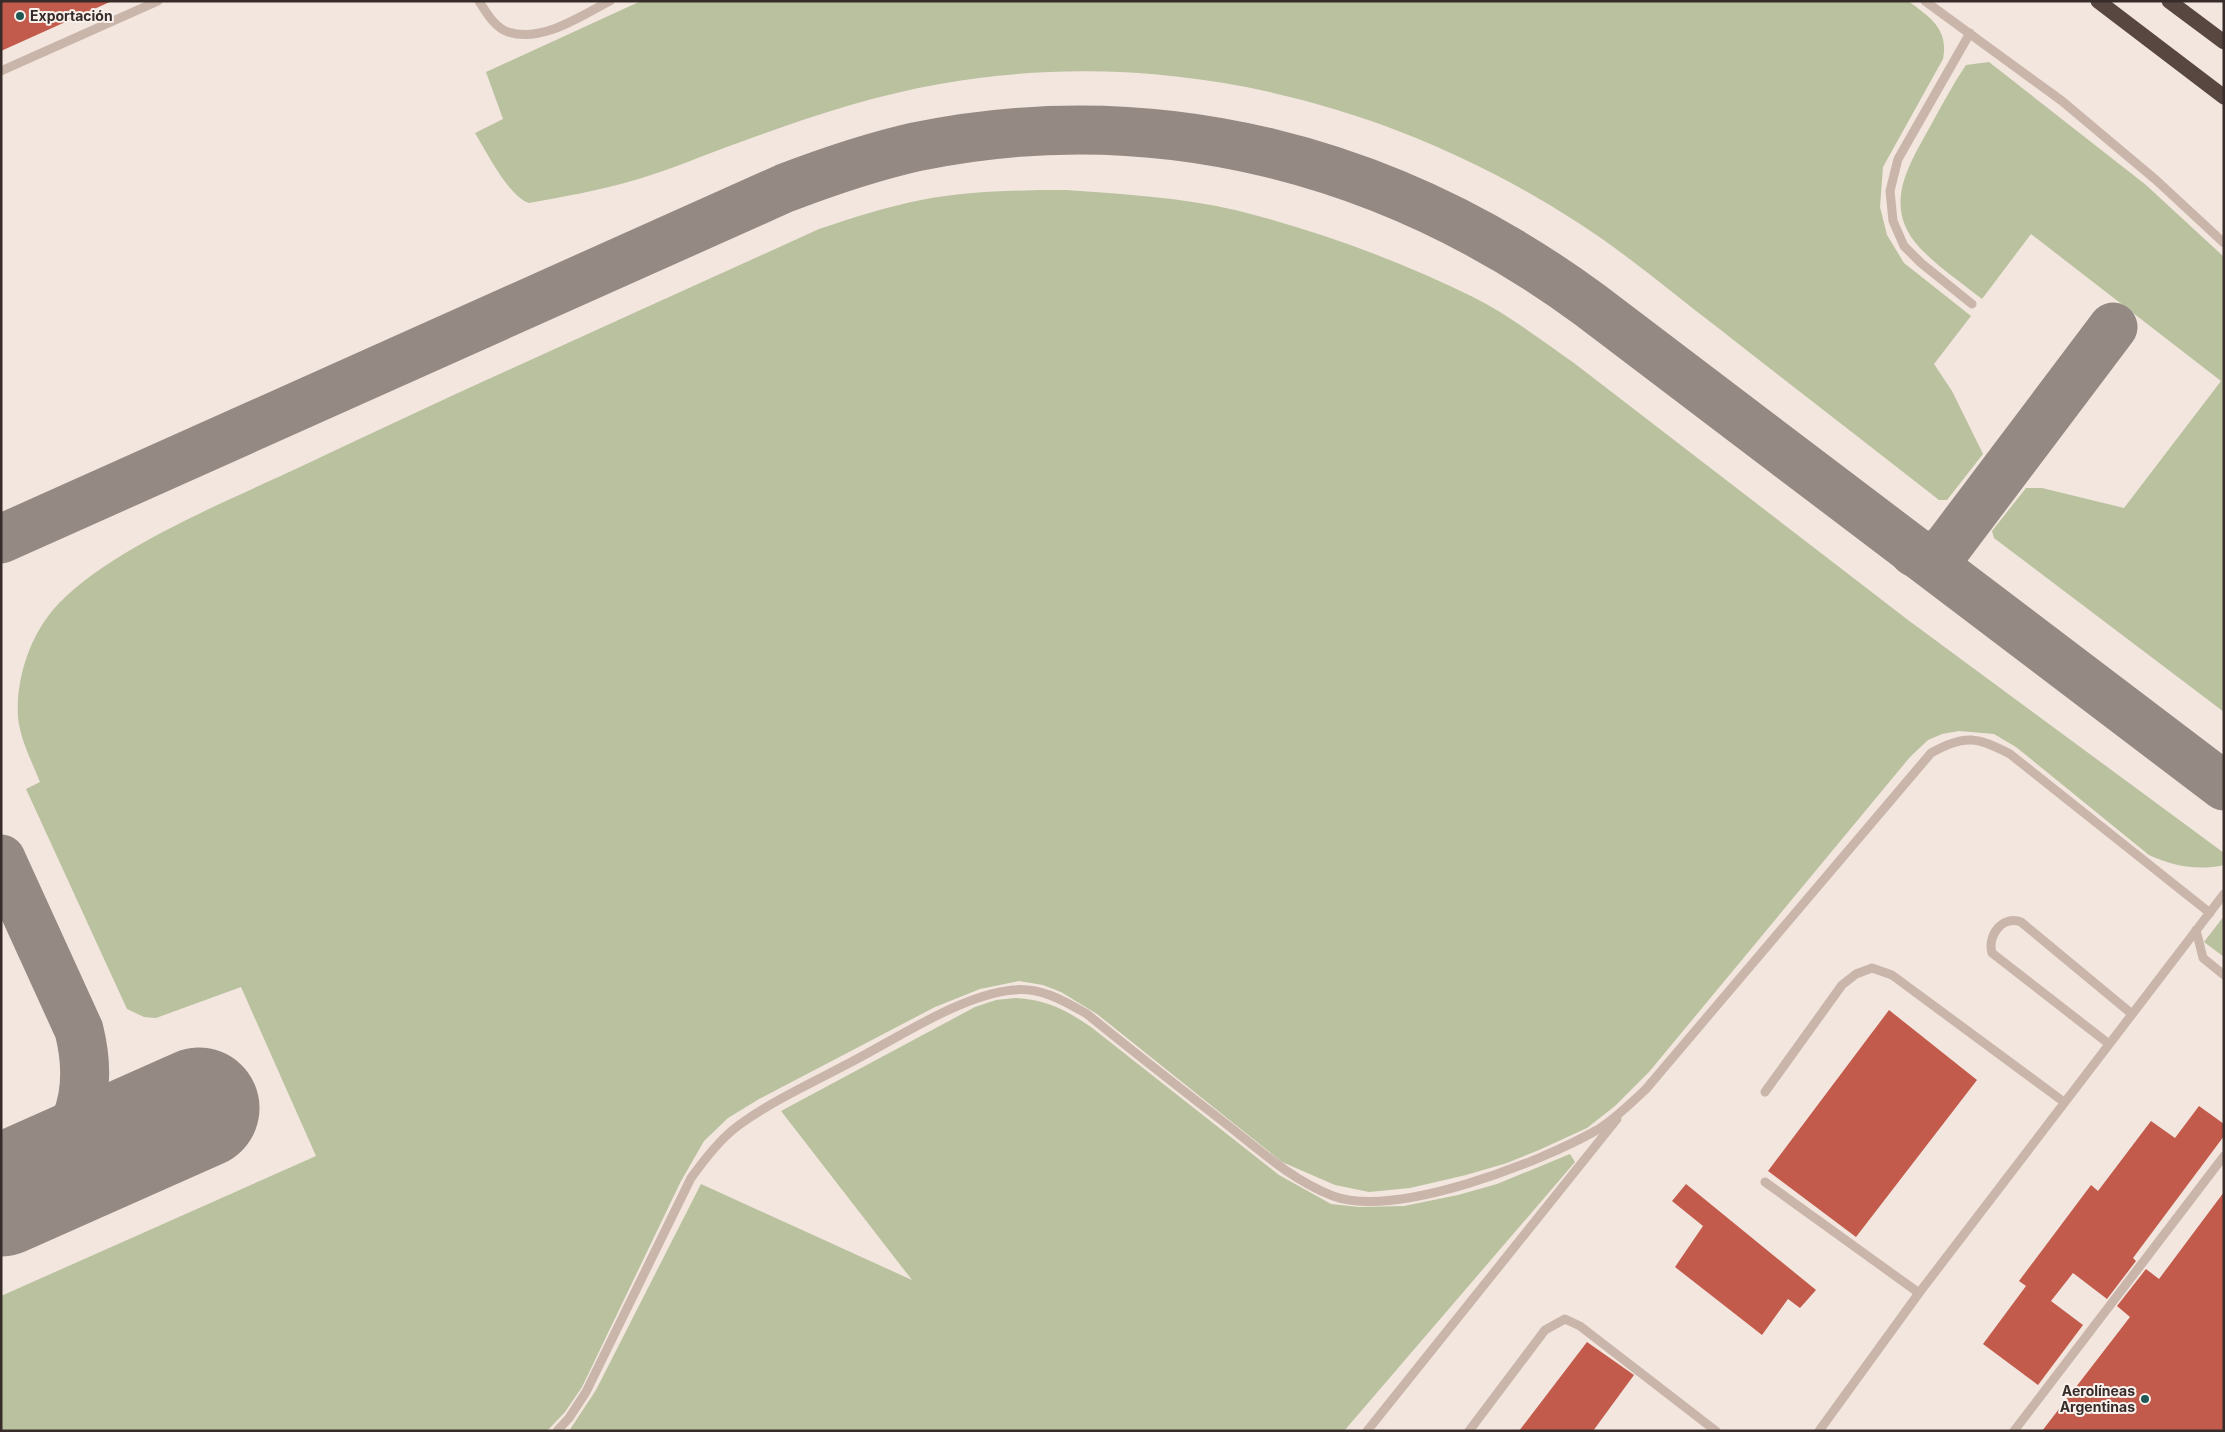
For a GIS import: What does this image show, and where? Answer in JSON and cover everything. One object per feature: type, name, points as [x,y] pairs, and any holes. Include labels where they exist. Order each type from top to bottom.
[{"type":"highway","points":[[2098,1],[2224,97]]},
{"type":"highway","points":[[2169,1],[2224,42]]},
{"type":"lane","points":[[1,71],[158,1]]},
{"type":"lane","points":[[480,1],[490,19],[506,32],[530,36],[557,28],[610,1]]},
{"type":"lane","points":[[1926,1],[2062,101],[2156,180],[2224,243]]},
{"type":"lane","points":[[1970,33],[1898,159],[1890,192],[1893,221],[1904,246],[1921,263],[1972,304]]},
{"type":"lane","points":[[1367,1431],[1621,1113],[1652,1081],[1932,753],[1946,745],[1965,740],[1984,741],[2010,754],[2210,913]]},
{"type":"lane","points":[[1819,1431],[1919,1293],[2224,894]]},
{"type":"lane","points":[[2109,1044],[1992,953],[1989,944],[1993,935],[2002,924],[2010,921],[2021,922],[2132,1014]]},
{"type":"lane","points":[[2196,930],[2203,958],[2224,975]]},
{"type":"lane","points":[[1765,1092],[1842,985],[1856,974],[1872,968],[1892,975],[2064,1102]]},
{"type":"lane","points":[[557,1431],[570,1418],[586,1392],[692,1178],[709,1153],[738,1125],[774,1103],[956,1007],[993,993],[1015,989],[1037,991],[1053,996],[1087,1014],[1279,1166],[1334,1196],[1365,1202],[1396,1199],[1484,1179],[1524,1165],[1597,1130],[1621,1113]]},
{"type":"lane","points":[[2014,1431],[2224,1156]]},
{"type":"lane","points":[[1765,1182],[1919,1293]]},
{"type":"lane","points":[[1469,1431],[1545,1330],[1565,1319],[1580,1326],[1716,1431]]},
{"type":"green space","points":[[641,1],[1908,1],[1936,25],[1943,40],[1943,59],[1883,167],[1880,207],[1887,235],[1904,263],[1971,316],[1934,364],[1952,391],[1983,454],[1947,500],[1939,500],[1615,248],[1580,224],[1508,181],[1432,145],[1354,115],[1273,93],[1191,78],[1108,72],[1024,73],[912,89],[830,111],[628,182],[529,203],[521,199],[506,183],[475,133],[503,119],[486,72]]},
{"type":"green space","points":[[1989,62],[2146,185],[2224,257],[2224,712],[1994,538],[1992,531],[2026,488],[2042,488],[2124,508],[2221,381],[2031,234],[1982,299],[1927,255],[1908,232],[1902,217],[1901,201],[1903,186],[1915,155],[1966,65]]},
{"type":"green space","points":[[1029,190],[1066,190],[1193,202],[1265,218],[1386,258],[1445,283],[1486,304],[1525,328],[1574,363],[1908,620],[2224,853],[2224,865],[2205,868],[2186,866],[2167,862],[2149,855],[2016,747],[1994,734],[1959,731],[1942,734],[1928,740],[1910,757],[1649,1072],[1615,1106],[1587,1128],[1507,1163],[1410,1188],[1369,1192],[1335,1185],[1282,1162],[1097,1014],[1061,992],[1043,985],[1019,981],[980,989],[935,1007],[759,1099],[728,1118],[704,1141],[681,1181],[582,1387],[565,1412],[547,1431],[1,1431],[1,1296],[316,1156],[241,987],[156,1018],[144,1017],[127,1009],[26,789],[40,782],[21,734],[18,717],[19,691],[28,653],[46,619],[67,596],[94,573],[127,552],[200,513],[429,406],[819,229],[882,209],[939,197]]},
{"type":"green space","points":[[2224,916],[2224,957],[2204,942]]},
{"type":"green space","points":[[1015,998],[1055,1006],[1082,1021],[1279,1175],[1331,1204],[1359,1207],[1404,1206],[1458,1195],[1497,1184],[1570,1154],[1575,1162],[1344,1431],[569,1431],[596,1390],[701,1184],[912,1280],[781,1111],[975,1007],[996,1000]]},
{"type":"building","points":[[1,1],[112,1],[1,51]]},
{"type":"building","points":[[1889,1010],[1977,1080],[1856,1237],[1768,1171]]},
{"type":"building","points":[[2199,1106],[2224,1124],[2224,1136],[2133,1258],[2136,1261],[2107,1299],[2073,1273],[2051,1301],[2083,1325],[2038,1385],[1983,1344],[2026,1286],[2019,1281],[2091,1185],[2098,1191],[2151,1121],[2175,1138]]},
{"type":"building","points":[[1686,1184],[1816,1290],[1800,1308],[1788,1299],[1762,1335],[1675,1267],[1703,1226],[1672,1201]]},
{"type":"building","name":"Aerolíneas Argentinas","points":[[2224,1192],[2224,1431],[2042,1431],[2130,1317],[2117,1306],[2146,1269],[2159,1279]]},
{"type":"building","points":[[1587,1342],[1634,1375],[1593,1431],[1519,1431]]},
{"type":"taxiway","points":[[1,539],[785,188],[833,171],[882,155],[915,147],[1005,133],[1095,130],[1183,137],[1269,153],[1354,178],[1435,212],[1514,255],[1590,305],[2224,786]]},
{"type":"taxiway","points":[[1914,552],[1932,555],[1948,546],[2113,327]]},
{"type":"taxiway","points":[[1,859],[79,1030],[84,1055],[85,1078],[82,1099],[76,1119],[67,1138],[55,1156],[20,1188]]},
{"type":"runway","points":[[1,1196],[199,1108]]},
{"type":"place","name":"Exportación","points":[[20,16]]},
{"type":"place","name":"Aerolíneas Argentinas","points":[[2145,1399]]}]
